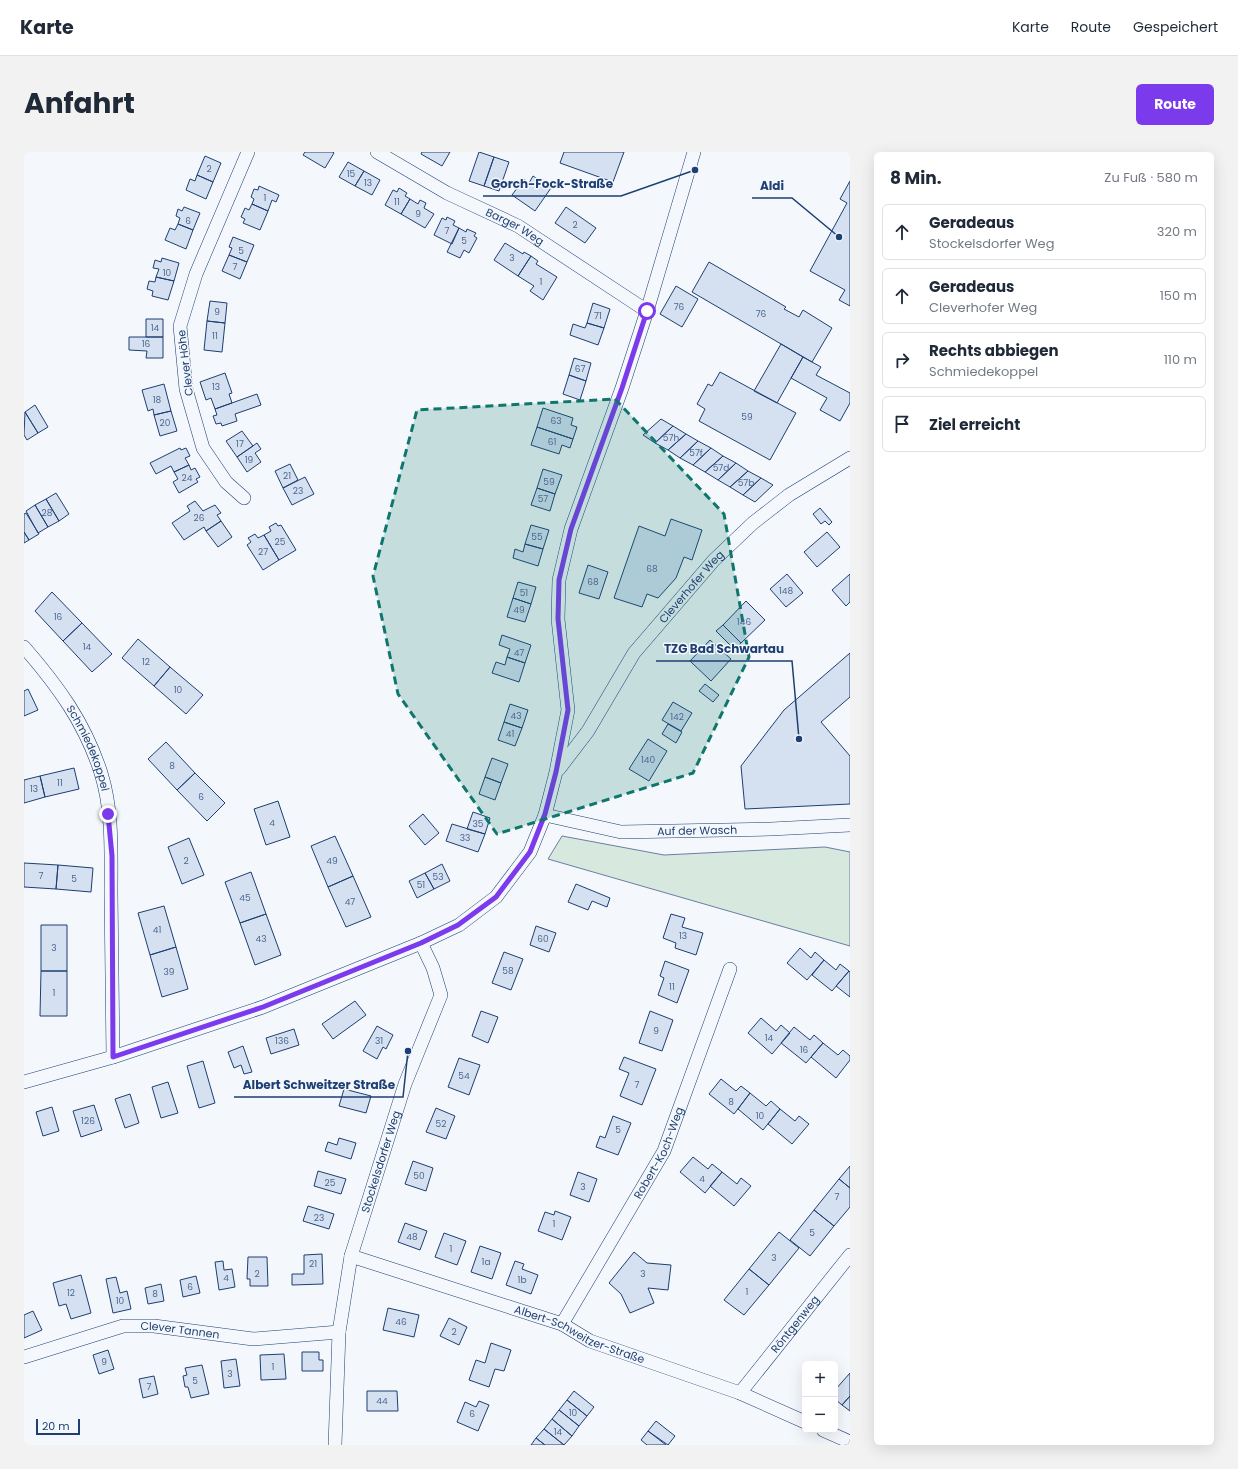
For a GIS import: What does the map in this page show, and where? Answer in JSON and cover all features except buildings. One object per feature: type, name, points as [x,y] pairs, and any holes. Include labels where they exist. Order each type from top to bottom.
[{"type":"street","name":"Clever Höhe","points":[[244,498],[226,482],[203,448],[186,389],[180,326],[196,274],[248,152]]},
{"type":"street","name":"Barger Weg","points":[[377,152],[393,156],[447,193],[518,226],[647,311]]},
{"type":"street","points":[[24,1082],[113,1057],[263,1007],[421,943],[458,925],[496,897],[530,852],[545,814],[556,772],[568,710],[558,619],[559,580],[571,529],[622,388],[647,311],[694,152]]},
{"type":"street","name":"Cleverhofer Weg","points":[[556,772],[588,731],[634,653],[714,560],[753,523],[789,494],[850,458]]},
{"type":"street","name":"Schmiedekoppel","points":[[24,647],[49,677],[76,714],[93,750],[106,790],[112,856],[113,1057]]},
{"type":"street","name":"Auf der Wasch","points":[[545,814],[621,832],[771,829],[850,825]]},
{"type":"street","name":"Stockelsdorfer Weg","points":[[335,1445],[339,1332],[351,1256],[405,1084],[441,995],[434,968],[421,943]]},
{"type":"street","name":"Robert-Koch-Weg","points":[[562,1324],[664,1151],[730,970]]},
{"type":"street","name":"Röntgenweg","points":[[740,1393],[850,1255]]},
{"type":"street","name":"Albert-Schweitzer-Straße","points":[[351,1256],[562,1324],[590,1342],[740,1393],[802,1421]]},
{"type":"street","name":"Clever Tannen","points":[[24,1357],[123,1326],[154,1326],[253,1339],[339,1332]]},
{"type":"street","points":[[830,1433],[850,1442]]},
{"type":"highlighted area","points":[[615,399],[724,514],[749,657],[693,773],[497,834],[398,694],[373,576],[417,410]]},
{"type":"shaded area","points":[[562,836],[664,855],[825,847],[850,852],[850,946],[548,859]]},
{"type":"place","name":"Gorch-Fock-Straße","points":[[695,170]]},
{"type":"place","name":"Aldi","points":[[839,237]]},
{"type":"place","name":"TZG Bad Schwartau","points":[[799,739]]},
{"type":"place","name":"Albert Schweitzer Straße","points":[[408,1051]]},
{"type":"route","points":[[108,814],[112,856],[113,1057],[263,1007],[421,943],[458,925],[496,897],[530,852],[545,814],[556,772],[568,710],[558,619],[559,580],[571,529],[622,388],[647,311]]}]
